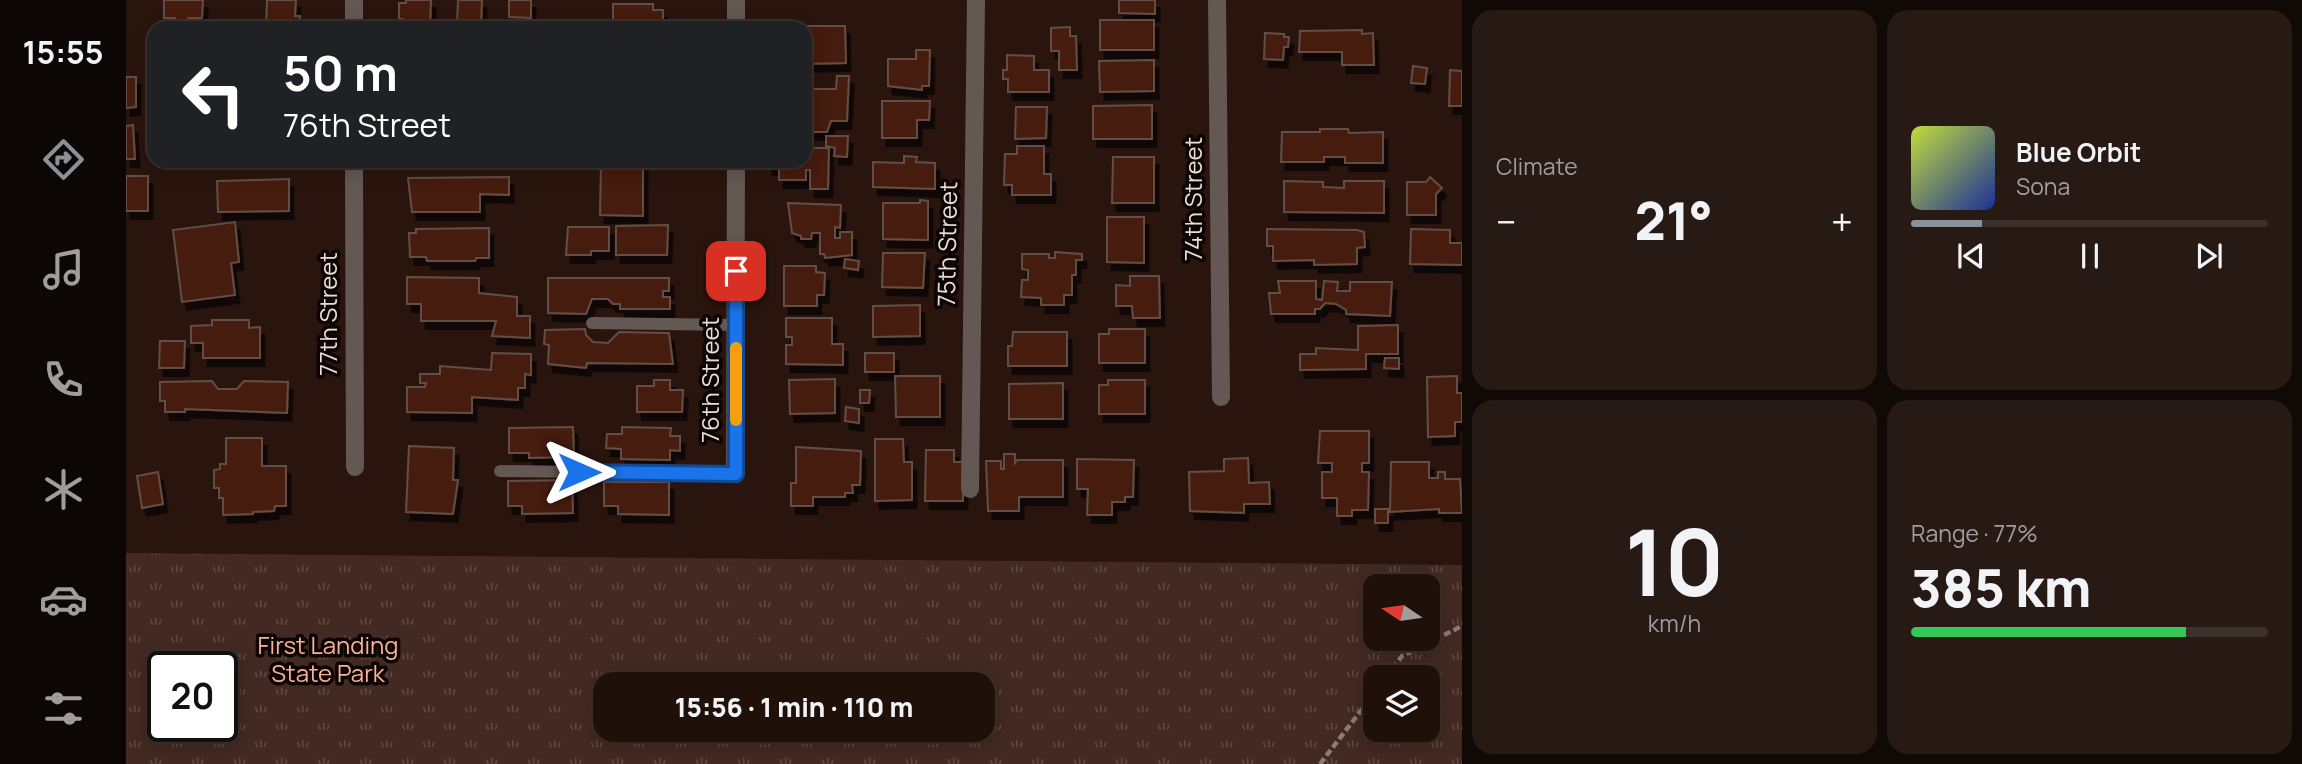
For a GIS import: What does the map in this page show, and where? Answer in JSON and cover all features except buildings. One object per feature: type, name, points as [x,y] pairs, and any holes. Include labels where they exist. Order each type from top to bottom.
[{"type":"street","points":[[354,0],[354,21]]},
{"type":"street","points":[[736,0],[736,21]]},
{"type":"street","name":"75th Street","points":[[970,489],[976,0]]},
{"type":"street","name":"74th Street","points":[[1217,0],[1221,397]]},
{"type":"street","name":"77th Street","points":[[354,168],[355,467]]},
{"type":"street","name":"76th Street","points":[[736,168],[736,474]]},
{"type":"lane","points":[[592,323],[736,325]]},
{"type":"lane","points":[[500,471],[736,474]]},
{"type":"path","points":[[1395,665],[1402,656],[1462,626]]},
{"type":"path","points":[[1320,764],[1363,708]]},
{"type":"green space","name":"First Landing State Park","points":[[126,553],[1462,565],[1462,764],[126,764]]},
{"type":"slow traffic","points":[[736,348],[736,420]]},
{"type":"route","points":[[579,472],[736,474],[736,271]]}]
